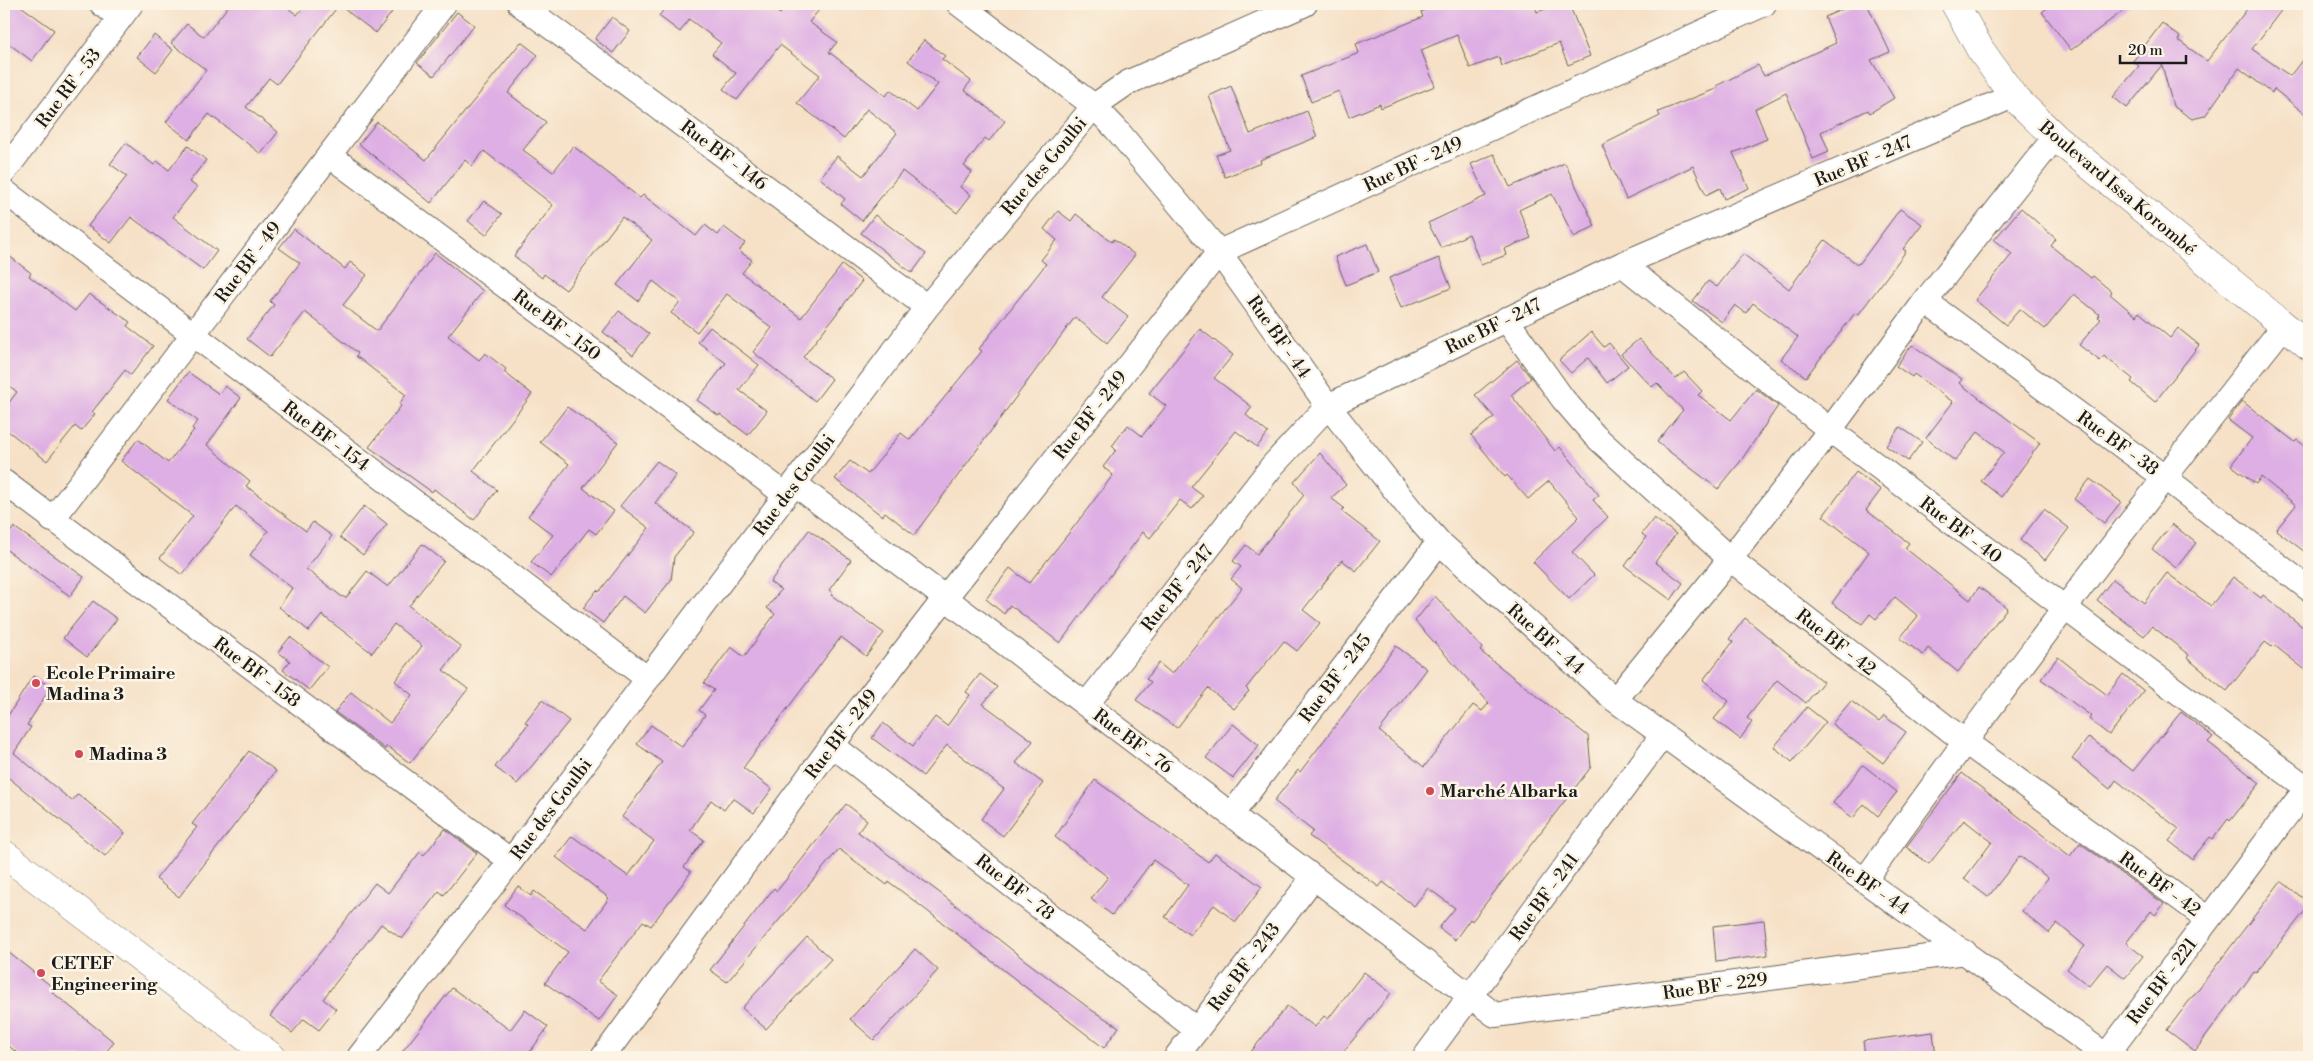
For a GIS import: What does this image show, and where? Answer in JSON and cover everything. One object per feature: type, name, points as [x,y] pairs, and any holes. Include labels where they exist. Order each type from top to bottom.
[{"type":"street","points":[[102,4],[126,11]]},
{"type":"street","name":"Rue BF - 49","points":[[52,520],[328,154],[444,4]]},
{"type":"street","name":"Rue BF - 146","points":[[520,4],[928,307]]},
{"type":"street","name":"Rue BF - 44","points":[[959,4],[1094,106],[1219,252],[1328,406],[1414,514],[1439,542],[1614,700],[1865,880],[2106,1057]]},
{"type":"street","name":"Rue des Goulbi","points":[[359,1057],[511,861],[928,307],[1094,106],[1126,83],[1305,4]]},
{"type":"street","name":"Rue BF - 249","points":[[607,1056],[832,744],[1219,252],[1764,4]]},
{"type":"street","name":"Boulevard Issa Korombé","points":[[1955,4],[1980,49],[2013,96],[2055,137],[2283,327],[2309,346]]},
{"type":"street","name":"Rue RF - 53","points":[[4,172],[126,11]]},
{"type":"street","name":"Rue BF - 247","points":[[1086,705],[1273,465],[1328,406],[1622,264],[2013,96]]},
{"type":"street","points":[[1614,700],[1730,559],[1830,430],[1925,301],[2055,137]]},
{"type":"street","name":"Rue BF - 150","points":[[328,154],[790,490]]},
{"type":"street","name":"Rue BF - 154","points":[[4,191],[648,679]]},
{"type":"street","name":"Rue BF - 40","points":[[1622,264],[1830,430],[2065,608],[2308,786]]},
{"type":"street","name":"Rue BF - 38","points":[[1925,301],[2164,477],[2309,589]]},
{"type":"street","name":"Rue BF - 42","points":[[1506,319],[1563,400],[1594,435],[1730,559],[1964,741],[2208,919]]},
{"type":"street","points":[[1865,880],[1964,741],[2164,477],[2283,327]]},
{"type":"street","name":"Rue BF - 158","points":[[4,482],[52,520],[511,861]]},
{"type":"street","name":"Rue BF - 76","points":[[790,490],[945,598],[1470,997]]},
{"type":"street","name":"Rue BF - 245","points":[[1231,815],[1439,542]]},
{"type":"street","name":"Rue BF - 241","points":[[1425,1057],[1662,736]]},
{"type":"street","name":"Rue BF - 78","points":[[832,744],[1197,1030]]},
{"type":"street","name":"Rue BF - 221","points":[[2106,1057],[2308,786]]},
{"type":"street","points":[[4,854],[272,1057]]},
{"type":"street","name":"Rue BF - 243","points":[[1176,1057],[1313,878]]},
{"type":"street","name":"Rue BF - 229","points":[[1470,997],[1495,1015],[1964,952]]},
{"type":"building","points":[[4,4],[18,4],[54,30],[32,61],[4,40]]},
{"type":"building","points":[[230,4],[283,4],[297,15],[306,4],[381,4],[392,12],[376,33],[339,5],[277,84],[269,78],[246,107],[278,132],[261,154],[209,114],[189,140],[166,122],[206,70],[171,43],[187,24],[204,37]]},
{"type":"building","points":[[668,4],[767,4],[780,14],[788,4],[824,4],[809,22],[837,42],[829,52],[886,96],[890,90],[917,111],[938,84],[908,61],[924,40],[945,56],[942,59],[971,81],[964,90],[1005,121],[989,141],[985,138],[964,166],[972,172],[960,187],[971,195],[957,213],[902,171],[862,221],[841,204],[845,199],[820,178],[837,156],[863,176],[897,133],[867,109],[844,139],[797,103],[820,75],[780,45],[737,100],[723,89],[736,73],[712,54],[721,43],[689,19],[680,32],[659,16]]},
{"type":"building","points":[[1441,4],[1534,4],[1537,12],[1559,4],[1569,4],[1590,56],[1568,65],[1559,43],[1502,66],[1499,57],[1470,68],[1457,35],[1421,50],[1435,86],[1381,108],[1380,104],[1349,117],[1339,91],[1311,102],[1301,76],[1359,53],[1356,44],[1423,17],[1421,12]]},
{"type":"building","points":[[1854,4],[1867,4],[1890,52],[1871,60],[1894,98],[1870,113],[1868,110],[1821,132],[1829,152],[1813,159],[1786,93],[1755,109],[1767,139],[1733,153],[1749,188],[1724,199],[1720,188],[1706,195],[1693,166],[1626,199],[1602,145],[1660,116],[1658,112],[1718,88],[1716,86],[1758,65],[1764,76],[1836,43],[1825,17]]},
{"type":"building","points":[[2052,4],[2132,4],[2071,50],[2042,12]]},
{"type":"building","points":[[2251,4],[2286,4],[2252,49],[2290,76],[2309,51],[2309,117],[2274,89],[2272,93],[2239,68],[2205,116],[2192,119],[2173,106],[2162,65],[2127,108],[2113,97],[2139,66],[2133,61],[2162,23],[2180,37],[2178,40],[2207,61]]},
{"type":"building","points":[[457,12],[474,25],[434,76],[417,63]]},
{"type":"building","points":[[612,17],[630,31],[613,53],[595,39]]},
{"type":"building","points":[[154,35],[173,50],[156,72],[137,57]]},
{"type":"building","points":[[521,42],[538,55],[508,93],[546,122],[523,150],[553,172],[573,146],[640,198],[643,195],[696,236],[705,225],[718,235],[724,227],[745,243],[739,251],[752,260],[742,273],[801,318],[842,265],[862,281],[803,357],[832,379],[815,401],[753,352],[772,328],[727,294],[697,332],[671,313],[680,302],[653,281],[638,301],[617,285],[652,240],[622,217],[566,290],[544,274],[542,278],[514,256],[553,205],[484,151],[472,166],[465,160],[431,203],[359,144],[377,122],[426,160]]},
{"type":"building","points":[[1231,86],[1250,134],[1307,111],[1317,137],[1260,160],[1261,163],[1225,177],[1216,155],[1230,150],[1209,96]]},
{"type":"building","points":[[126,143],[154,165],[157,161],[169,170],[188,146],[206,160],[189,182],[197,187],[173,217],[217,251],[203,270],[131,217],[111,243],[88,226],[127,176],[110,164]]},
{"type":"building","points":[[1494,154],[1510,187],[1565,163],[1595,226],[1574,237],[1552,194],[1519,210],[1531,238],[1504,249],[1506,255],[1481,265],[1469,234],[1441,248],[1428,223],[1486,196],[1471,164]]},
{"type":"building","points":[[484,201],[502,214],[486,235],[468,221]]},
{"type":"building","points":[[2021,208],[2056,239],[2051,246],[2091,278],[2093,276],[2112,292],[2110,294],[2136,316],[2139,312],[2170,338],[2178,328],[2199,345],[2155,402],[2131,382],[2133,379],[2104,356],[2100,361],[2079,345],[2101,319],[2098,317],[2100,315],[2074,294],[2045,329],[2020,309],[2006,325],[1975,300],[2012,254],[1994,240]]},
{"type":"building","points":[[1900,209],[1922,224],[1903,249],[1906,251],[1858,315],[1855,313],[1806,377],[1781,359],[1798,337],[1753,303],[1746,313],[1735,305],[1722,322],[1693,301],[1708,281],[1717,287],[1743,254],[1789,289],[1825,240],[1857,264],[1860,263]]},
{"type":"building","points":[[1058,211],[1071,221],[1076,214],[1112,242],[1114,239],[1135,255],[1102,297],[1128,317],[1107,343],[1075,317],[914,535],[885,512],[882,516],[835,479],[850,461],[868,474],[901,433],[910,440],[982,351],[979,349],[1046,264],[1041,260],[1057,240],[1044,229]]},
{"type":"building","points":[[875,215],[926,254],[912,273],[861,233]]},
{"type":"building","points":[[294,229],[345,269],[350,262],[367,275],[343,305],[377,331],[435,253],[483,291],[448,336],[479,360],[485,353],[506,369],[504,372],[532,394],[473,471],[497,490],[474,520],[434,489],[432,492],[369,447],[401,406],[399,404],[406,395],[356,356],[358,353],[305,312],[270,357],[247,339],[274,305],[270,301],[300,263],[279,248]]},
{"type":"building","points":[[1367,244],[1378,272],[1346,285],[1335,257]]},
{"type":"building","points":[[4,252],[31,273],[29,276],[75,311],[89,294],[130,322],[127,326],[153,346],[131,375],[125,370],[92,412],[95,414],[81,431],[75,426],[47,461],[4,428],[4,409],[17,392],[4,382]]},
{"type":"building","points":[[1439,258],[1451,288],[1401,308],[1389,278]]},
{"type":"building","points":[[619,311],[649,334],[633,355],[603,332]]},
{"type":"building","points":[[710,327],[759,365],[739,390],[767,411],[748,435],[697,400],[726,363],[698,342]]},
{"type":"building","points":[[1200,329],[1233,355],[1214,378],[1252,407],[1246,415],[1268,433],[1257,447],[1236,431],[1191,487],[1203,496],[1192,509],[1180,500],[1150,538],[1143,532],[1060,643],[1010,605],[1004,614],[986,599],[1010,568],[1029,583],[1073,528],[1113,475],[1103,467],[1116,450],[1112,446],[1128,425],[1142,436],[1166,406],[1149,393]]},
{"type":"building","points":[[1591,332],[1604,347],[1609,343],[1628,366],[1607,383],[1588,358],[1571,373],[1559,360]]},
{"type":"building","points":[[1639,339],[1676,379],[1684,372],[1702,391],[1698,395],[1731,420],[1756,389],[1778,406],[1740,462],[1718,489],[1657,442],[1683,410],[1657,383],[1652,387],[1621,354]]},
{"type":"building","points":[[1912,345],[1962,379],[1959,383],[2040,443],[2001,497],[1981,481],[2004,452],[1978,432],[1955,461],[1926,438],[1953,402],[1914,374],[1912,377],[1896,366]]},
{"type":"building","points":[[1517,360],[1531,378],[1511,395],[1555,451],[1560,447],[1599,495],[1593,500],[1608,517],[1572,552],[1594,575],[1569,599],[1533,562],[1579,517],[1549,481],[1528,499],[1507,475],[1505,477],[1471,435],[1494,417],[1475,395]]},
{"type":"building","points":[[188,372],[219,394],[225,386],[241,398],[207,445],[250,481],[246,486],[306,531],[313,522],[332,536],[306,569],[341,596],[346,598],[367,571],[388,587],[422,544],[444,561],[409,606],[461,647],[443,670],[468,689],[410,763],[387,746],[385,749],[335,712],[351,692],[390,723],[412,695],[395,681],[422,646],[394,624],[372,653],[322,615],[309,631],[279,607],[292,588],[250,555],[268,531],[236,506],[182,575],[160,558],[193,516],[121,461],[138,439],[168,463],[194,430],[192,428],[198,421],[168,399]]},
{"type":"building","points":[[2242,401],[2295,442],[2297,440],[2309,449],[2309,555],[2276,530],[2296,505],[2261,477],[2256,484],[2231,465],[2252,438],[2228,420]]},
{"type":"building","points":[[567,407],[618,442],[583,488],[614,511],[596,534],[589,529],[551,577],[531,562],[553,535],[528,516],[569,464],[540,442]]},
{"type":"building","points":[[1900,427],[1922,442],[1908,461],[1886,446]]},
{"type":"building","points":[[1320,453],[1346,485],[1331,498],[1344,508],[1341,511],[1380,541],[1356,571],[1342,560],[1303,610],[1320,623],[1297,651],[1284,641],[1246,688],[1249,691],[1234,709],[1208,688],[1177,728],[1136,700],[1151,682],[1146,679],[1159,663],[1172,674],[1242,588],[1231,579],[1241,567],[1233,561],[1246,545],[1257,554],[1304,495],[1294,482]]},
{"type":"building","points":[[657,461],[676,475],[655,503],[694,532],[674,557],[671,580],[645,613],[623,596],[603,623],[583,608],[597,590],[599,592],[649,528],[620,506]]},
{"type":"building","points":[[1856,472],[1881,490],[1866,510],[1909,543],[1905,548],[1970,600],[1979,587],[2007,608],[1958,672],[1928,648],[1923,655],[1900,638],[1918,616],[1895,597],[1876,619],[1870,614],[1862,624],[1832,603],[1869,552],[1823,516]]},
{"type":"building","points":[[2090,479],[2121,502],[2104,523],[2074,499]]},
{"type":"building","points":[[364,506],[387,524],[363,555],[340,537]]},
{"type":"building","points":[[2044,509],[2069,528],[2045,560],[2020,540]]},
{"type":"building","points":[[1654,518],[1676,534],[1655,562],[1683,583],[1671,600],[1625,566],[1646,537],[1642,534]]},
{"type":"building","points":[[2172,524],[2196,543],[2176,568],[2152,549]]},
{"type":"building","points":[[14,527],[84,577],[70,596],[4,548],[4,541]]},
{"type":"building","points":[[809,530],[851,560],[829,590],[833,593],[831,595],[884,633],[866,656],[841,637],[743,768],[772,789],[754,813],[733,798],[724,810],[711,800],[690,830],[704,840],[684,867],[691,872],[651,926],[643,921],[598,981],[618,995],[599,1021],[545,983],[568,952],[504,905],[518,886],[531,896],[534,891],[587,929],[609,898],[556,857],[572,836],[628,876],[654,841],[622,817],[662,762],[637,744],[651,725],[682,747],[705,715],[699,710],[714,690],[704,683],[731,647],[744,657],[775,614],[767,608],[781,590],[770,582]]},
{"type":"building","points":[[2167,573],[2211,606],[2233,577],[2261,598],[2263,595],[2309,632],[2309,673],[2274,645],[2272,647],[2265,642],[2227,691],[2187,658],[2189,655],[2152,626],[2144,636],[2097,600],[2113,579],[2144,603]]},
{"type":"building","points":[[1435,596],[1482,648],[1480,651],[1588,736],[1591,767],[1472,921],[1470,919],[1455,940],[1439,928],[1455,908],[1428,888],[1414,906],[1383,882],[1379,887],[1309,836],[1313,831],[1274,801],[1298,770],[1300,772],[1396,646],[1427,669],[1379,731],[1424,767],[1473,705],[1482,711],[1489,703],[1415,621]]},
{"type":"building","points":[[93,601],[117,619],[87,657],[63,638]]},
{"type":"building","points":[[1745,618],[1823,682],[1806,703],[1777,680],[1747,718],[1752,722],[1740,739],[1714,719],[1729,701],[1703,680],[1733,642],[1729,639]]},
{"type":"building","points":[[290,637],[328,667],[309,690],[283,670],[290,661],[278,652]]},
{"type":"building","points":[[2058,657],[2107,695],[2123,674],[2144,691],[2109,735],[2089,719],[2091,716],[2041,679]]},
{"type":"building","points":[[980,674],[997,687],[983,704],[1033,741],[1016,763],[1043,783],[1003,836],[981,819],[1004,789],[947,745],[923,776],[872,738],[883,723],[913,746],[935,717],[947,726],[970,695],[966,692]]},
{"type":"building","points":[[33,676],[51,687],[27,725],[31,727],[14,753],[72,801],[78,794],[125,833],[105,856],[4,774],[4,722]]},
{"type":"building","points":[[542,700],[569,721],[517,784],[495,767],[528,724],[525,722]]},
{"type":"building","points":[[1851,701],[1879,722],[1884,716],[1906,732],[1883,763],[1832,724]]},
{"type":"building","points":[[1807,707],[1826,722],[1792,762],[1774,747]]},
{"type":"building","points":[[2181,712],[2213,737],[2208,742],[2260,783],[2230,821],[2228,819],[2213,839],[2210,837],[2192,859],[2169,841],[2179,829],[2116,780],[2110,789],[2072,759],[2089,737],[2133,771]]},
{"type":"building","points":[[1233,724],[1259,745],[1233,778],[1206,758]]},
{"type":"building","points":[[249,751],[276,771],[179,897],[156,879],[197,827],[192,824]]},
{"type":"building","points":[[1863,765],[1897,792],[1878,816],[1864,804],[1853,818],[1833,803]]},
{"type":"building","points":[[1962,773],[2070,856],[2080,843],[2164,904],[2155,915],[2151,911],[2126,943],[2143,956],[2125,978],[2107,964],[2089,986],[2067,969],[2085,946],[2057,923],[2049,933],[2022,911],[2048,878],[2020,856],[1988,897],[1964,879],[1992,842],[1964,820],[1929,864],[1906,847]]},
{"type":"building","points":[[1095,780],[1208,862],[1215,853],[1262,887],[1236,922],[1214,905],[1190,935],[1165,917],[1188,885],[1153,860],[1112,915],[1091,899],[1108,877],[1055,837]]},
{"type":"building","points":[[846,804],[867,820],[858,832],[940,893],[1026,961],[1093,1011],[1119,1027],[1104,1048],[917,903],[889,882],[887,885],[839,849],[727,982],[710,970],[774,888],[777,891]]},
{"type":"building","points":[[445,829],[477,853],[444,895],[439,891],[402,939],[381,924],[323,999],[336,1009],[319,1030],[304,1019],[292,1033],[270,1016],[375,883],[388,893],[420,852],[424,855]]},
{"type":"building","points":[[2281,881],[2309,903],[2309,906],[2256,973],[2254,972],[2195,1051],[2167,1030]]},
{"type":"building","points":[[1764,920],[1768,955],[1716,962],[1713,926]]},
{"type":"building","points":[[807,937],[831,959],[766,1029],[742,1008]]},
{"type":"building","points":[[4,949],[55,989],[52,992],[114,1042],[102,1057],[22,1057],[4,1042]]},
{"type":"building","points":[[915,949],[938,970],[874,1040],[850,1019]]},
{"type":"building","points":[[1364,972],[1391,993],[1339,1057],[1247,1057],[1287,1006],[1315,1027],[1324,1016],[1328,1019]]},
{"type":"building","points":[[452,988],[510,1030],[525,1010],[548,1027],[526,1057],[398,1057]]},
{"type":"building","points":[[1933,1032],[1936,1057],[1865,1057],[1863,1041]]},
{"type":"place","name":"Ecole Primaire Madina 3","points":[[36,683]]},
{"type":"place","name":"Madina 3","points":[[79,754]]},
{"type":"place","name":"Marché Albarka","points":[[1430,791]]},
{"type":"place","name":"CETEF Engineering","points":[[41,973]]}]
